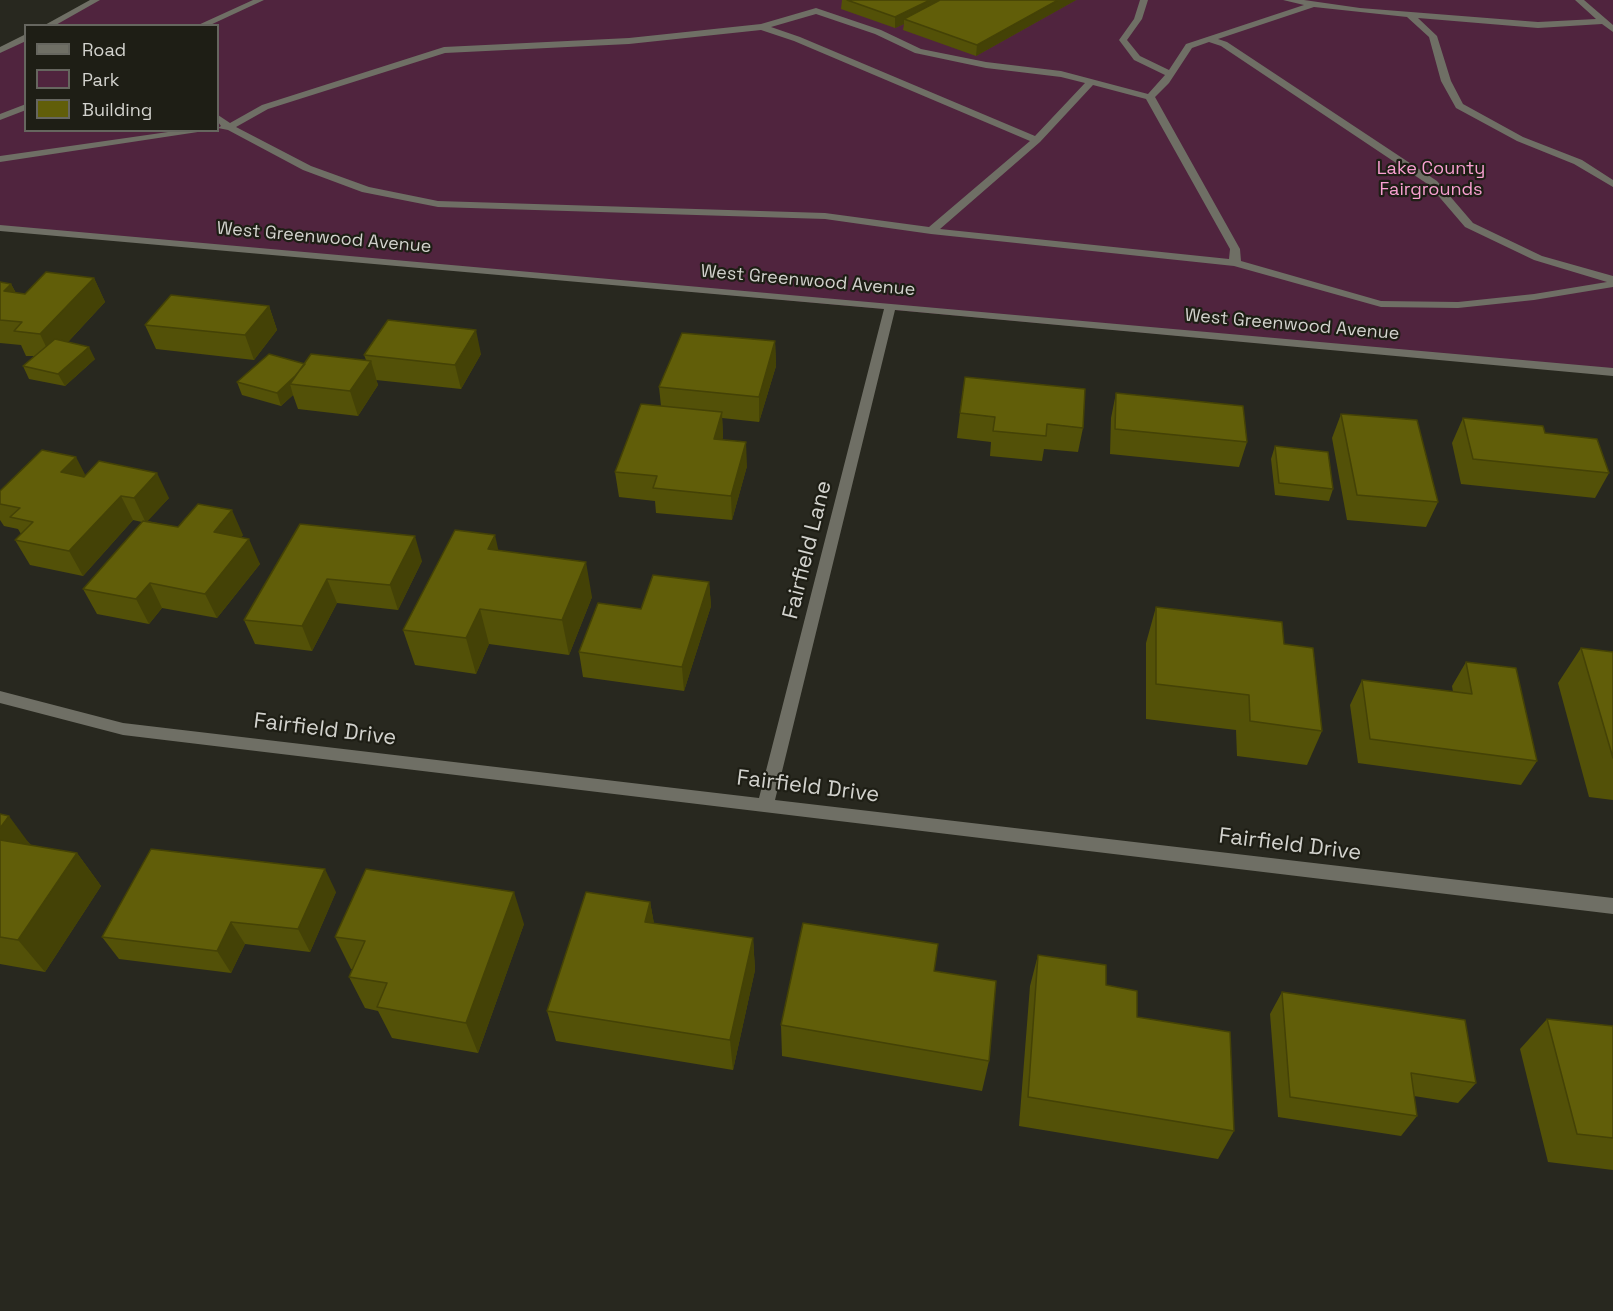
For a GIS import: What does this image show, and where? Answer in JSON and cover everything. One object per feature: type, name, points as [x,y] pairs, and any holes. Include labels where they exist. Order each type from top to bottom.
[{"type":"street","points":[[51,24],[96,0]]},
{"type":"street","points":[[205,24],[260,0]]},
{"type":"street","points":[[816,11],[818,0]]},
{"type":"street","points":[[1144,0],[1138,19],[1123,40],[1137,57],[1170,74]]},
{"type":"street","points":[[1287,0],[1410,16],[1538,25],[1604,21]]},
{"type":"street","points":[[1579,0],[1613,29]]},
{"type":"street","points":[[1150,96],[1170,74],[1189,46],[1312,5]]},
{"type":"street","points":[[223,128],[265,107],[444,50],[629,41],[762,27],[816,11],[878,32],[918,51],[986,65],[1061,74],[1150,96],[1235,249],[1235,263]]},
{"type":"street","points":[[1410,16],[1433,36],[1446,81],[1459,106],[1520,139],[1578,162],[1613,184]]},
{"type":"street","points":[[762,27],[1037,140]]},
{"type":"street","points":[[0,50],[24,38]]},
{"type":"street","points":[[1208,39],[1224,44],[1433,183],[1469,225],[1538,258],[1613,282]]},
{"type":"street","points":[[931,231],[1037,140],[1091,82]]},
{"type":"street","points":[[0,117],[24,108]]},
{"type":"street","points":[[223,128],[306,168],[366,190],[438,204],[825,216],[931,231],[1235,263],[1381,304],[1458,305],[1534,297],[1613,282]]},
{"type":"street","points":[[0,159],[192,132]]},
{"type":"street","name":"West Greenwood Avenue","points":[[0,228],[1613,372]]},
{"type":"street","name":"Fairfield Lane","points":[[766,804],[890,306]]},
{"type":"street","name":"Fairfield Drive","points":[[0,697],[123,729],[1613,906]]},
{"type":"green space","name":"Lake County Fairgrounds","points":[[96,0],[1613,0],[1613,375],[0,229],[0,50],[24,38],[24,132],[219,132],[219,24],[49,24]]},
{"type":"building","points":[[847,0],[930,0],[895,17]]},
{"type":"building","points":[[940,0],[1058,0],[977,45],[904,19]]},
{"type":"building","points":[[46,272],[94,278],[40,334],[14,331],[22,322],[0,320],[0,282],[11,284],[4,291],[25,294]]},
{"type":"building","points":[[171,295],[269,306],[245,335],[145,325]]},
{"type":"building","points":[[388,320],[476,330],[455,365],[364,355]]},
{"type":"building","points":[[682,333],[775,341],[759,397],[659,387]]},
{"type":"building","points":[[55,339],[89,347],[58,374],[23,366]]},
{"type":"building","points":[[269,354],[305,364],[277,393],[237,382]]},
{"type":"building","points":[[311,354],[371,361],[350,391],[290,384]]},
{"type":"building","points":[[965,377],[1085,389],[1083,428],[1047,424],[1046,436],[993,431],[995,417],[960,413]]},
{"type":"building","points":[[1116,393],[1243,406],[1247,442],[1115,429]]},
{"type":"building","points":[[641,404],[722,412],[714,439],[746,442],[731,496],[653,488],[657,476],[615,472]]},
{"type":"building","points":[[1341,414],[1417,420],[1438,502],[1357,495]]},
{"type":"building","points":[[1463,418],[1543,426],[1545,433],[1597,439],[1609,473],[1473,459]]},
{"type":"building","points":[[1275,446],[1328,452],[1333,489],[1279,483]]},
{"type":"building","points":[[42,450],[76,457],[61,472],[84,477],[99,461],[157,473],[134,498],[121,496],[69,551],[15,540],[33,522],[10,517],[20,508],[0,504],[0,491]]},
{"type":"building","points":[[198,504],[232,510],[214,532],[249,539],[205,594],[150,583],[136,599],[83,589],[143,521],[178,527]]},
{"type":"building","points":[[300,524],[415,536],[390,585],[327,579],[302,626],[244,620]]},
{"type":"building","points":[[455,530],[495,535],[488,549],[586,562],[562,620],[480,609],[466,638],[403,630]]},
{"type":"building","points":[[653,575],[709,582],[682,667],[579,652],[598,603],[641,609]]},
{"type":"building","points":[[1156,607],[1282,622],[1284,644],[1313,648],[1322,731],[1250,721],[1249,695],[1156,684]]},
{"type":"building","points":[[1581,648],[1613,652],[1613,758]]},
{"type":"building","points":[[1466,662],[1516,668],[1537,761],[1370,739],[1362,680],[1472,694]]},
{"type":"building","points":[[0,814],[9,816],[0,828]]},
{"type":"building","points":[[0,840],[77,853],[18,940],[0,937]]},
{"type":"building","points":[[151,849],[325,869],[298,929],[231,922],[217,951],[102,937]]},
{"type":"building","points":[[366,869],[514,892],[466,1023],[377,1007],[387,983],[349,977],[365,941],[335,937]]},
{"type":"building","points":[[586,892],[650,902],[645,922],[753,938],[730,1040],[547,1011]]},
{"type":"building","points":[[803,923],[938,944],[934,971],[996,981],[989,1061],[781,1025]]},
{"type":"building","points":[[1038,955],[1106,965],[1106,985],[1137,991],[1137,1017],[1230,1032],[1234,1131],[1028,1097]]},
{"type":"building","points":[[1282,992],[1465,1020],[1476,1083],[1411,1073],[1417,1116],[1290,1097]]},
{"type":"building","points":[[1547,1019],[1613,1026],[1613,1138],[1577,1134]]}]
